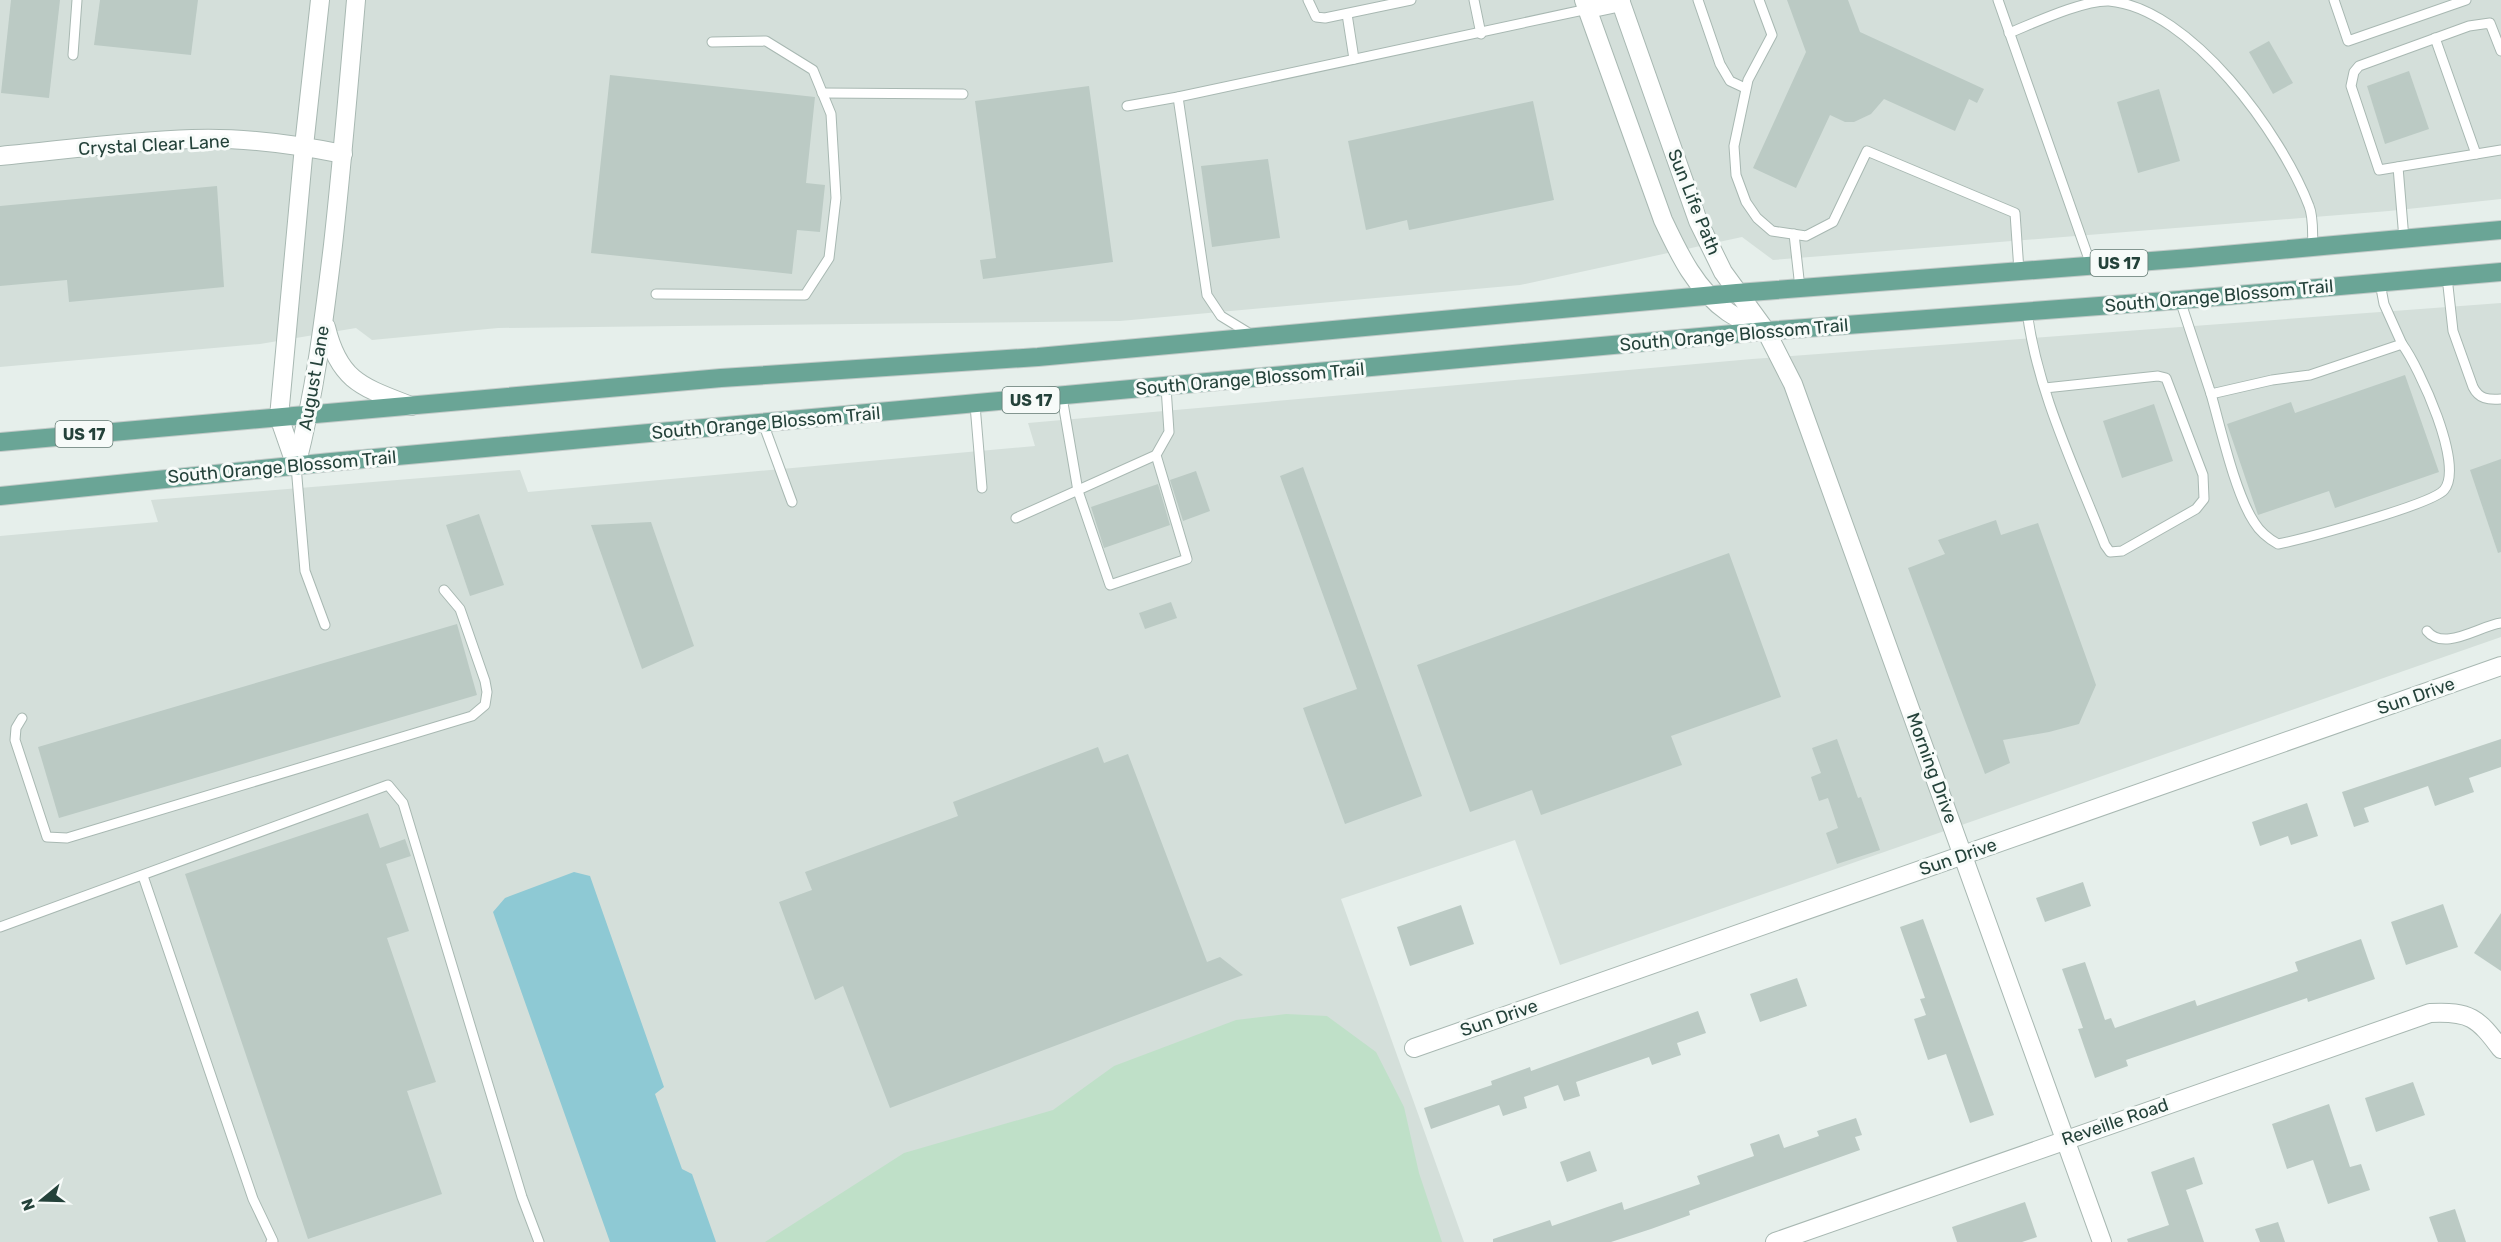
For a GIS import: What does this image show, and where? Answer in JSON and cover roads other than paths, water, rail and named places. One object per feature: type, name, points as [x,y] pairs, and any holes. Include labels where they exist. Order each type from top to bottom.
[{"type":"main road","name":"US 17","points":[[0,442],[722,378],[1001,360],[1737,293],[2501,230]]},
{"type":"main road","name":"South Orange Blossom Trail","points":[[0,496],[296,466],[1766,331],[2180,300],[2501,272]]},
{"type":"street","name":"August Lane","points":[[296,466],[279,417],[320,0]]},
{"type":"street","name":"August Lane","points":[[296,466],[310,415],[324,320],[343,154],[356,0]]},
{"type":"street","points":[[1586,5],[1621,1]]},
{"type":"street","name":"Sun Life Path","points":[[1621,1],[1698,221],[1723,272],[1766,331]]},
{"type":"street","name":"Sun Life Path","points":[[1586,5],[1663,220],[1683,259],[1708,296],[1729,313],[1766,331]]},
{"type":"street","name":"Crystal Clear Lane","points":[[0,156],[193,139],[244,140],[304,146],[343,154]]},
{"type":"street","points":[[324,320],[332,350],[349,376],[378,393],[411,406]]},
{"type":"street","name":"Morning Drive","points":[[1766,331],[1793,384],[2102,1242]]},
{"type":"street","name":"Sun Drive","points":[[1414,1048],[2501,666]]},
{"type":"street","name":"Reveille Road","points":[[1775,1242],[2064,1139],[2430,1013],[2457,1012],[2482,1024],[2501,1049]]},
{"type":"lane","points":[[73,55],[77,0]]},
{"type":"lane","points":[[1308,0],[1317,17],[1325,18],[1411,0]]},
{"type":"lane","points":[[1474,0],[1481,34]]},
{"type":"lane","points":[[1698,0],[1720,64],[1730,81],[1746,88]]},
{"type":"lane","points":[[1759,0],[1772,35],[1746,88],[1734,146],[1736,175],[1746,202],[1757,218],[1772,231],[1806,236],[1833,222],[1867,151],[2015,213],[2019,271]]},
{"type":"lane","points":[[1998,0],[2091,265]]},
{"type":"lane","points":[[2334,0],[2348,41],[2466,0]]},
{"type":"lane","points":[[2009,33],[2094,2],[2109,1],[2157,16],[2184,36],[2228,76],[2275,142],[2310,208],[2313,247]]},
{"type":"lane","points":[[1127,106],[1481,34],[1586,5]]},
{"type":"lane","points":[[1347,14],[1354,59]]},
{"type":"lane","points":[[2501,51],[2490,23],[2469,26],[2359,66],[2354,72],[2351,86],[2379,170],[2501,150]]},
{"type":"lane","points":[[2435,38],[2476,154]]},
{"type":"lane","points":[[656,294],[806,295],[828,258],[836,198],[831,114],[813,70],[766,41],[712,42]]},
{"type":"lane","points":[[822,93],[963,94]]},
{"type":"lane","points":[[1178,97],[1207,295],[1221,316],[1256,337]]},
{"type":"lane","points":[[2398,167],[2404,239]]},
{"type":"lane","points":[[1794,234],[1800,288]]},
{"type":"lane","points":[[2447,277],[2452,331],[2473,387],[2476,393],[2486,399],[2501,399]]},
{"type":"lane","points":[[2180,300],[2224,442],[2253,521],[2278,544],[2410,507],[2439,495],[2450,479],[2446,444],[2429,398],[2384,304],[2380,283]]},
{"type":"lane","points":[[2027,311],[2045,388],[2105,545],[2110,552],[2122,551],[2196,509],[2204,500],[2203,475],[2166,378],[2158,376],[2045,388]]},
{"type":"lane","points":[[2211,394],[2272,380],[2310,375],[2402,344]]},
{"type":"lane","points":[[1016,518],[1156,455],[1169,432],[1166,387]]},
{"type":"lane","points":[[1062,397],[1078,491],[1110,585],[1187,559],[1156,455]]},
{"type":"lane","points":[[975,405],[982,488]]},
{"type":"lane","points":[[763,423],[792,502]]},
{"type":"lane","points":[[296,466],[305,571],[325,625]]},
{"type":"lane","points":[[22,718],[16,728],[15,740],[47,837],[55,838],[67,838],[450,723],[472,716],[485,705],[488,692],[460,609],[444,590]]},
{"type":"lane","points":[[2427,631],[2436,639],[2447,640],[2501,623]]},
{"type":"lane","points":[[0,927],[388,785],[403,803],[522,1197],[539,1242]]},
{"type":"lane","points":[[143,876],[253,1199],[273,1242]]},
{"type":"water","points":[[574,872],[590,876],[664,1087],[655,1094],[682,1169],[692,1174],[716,1242],[610,1242],[493,912],[505,898]]}]
